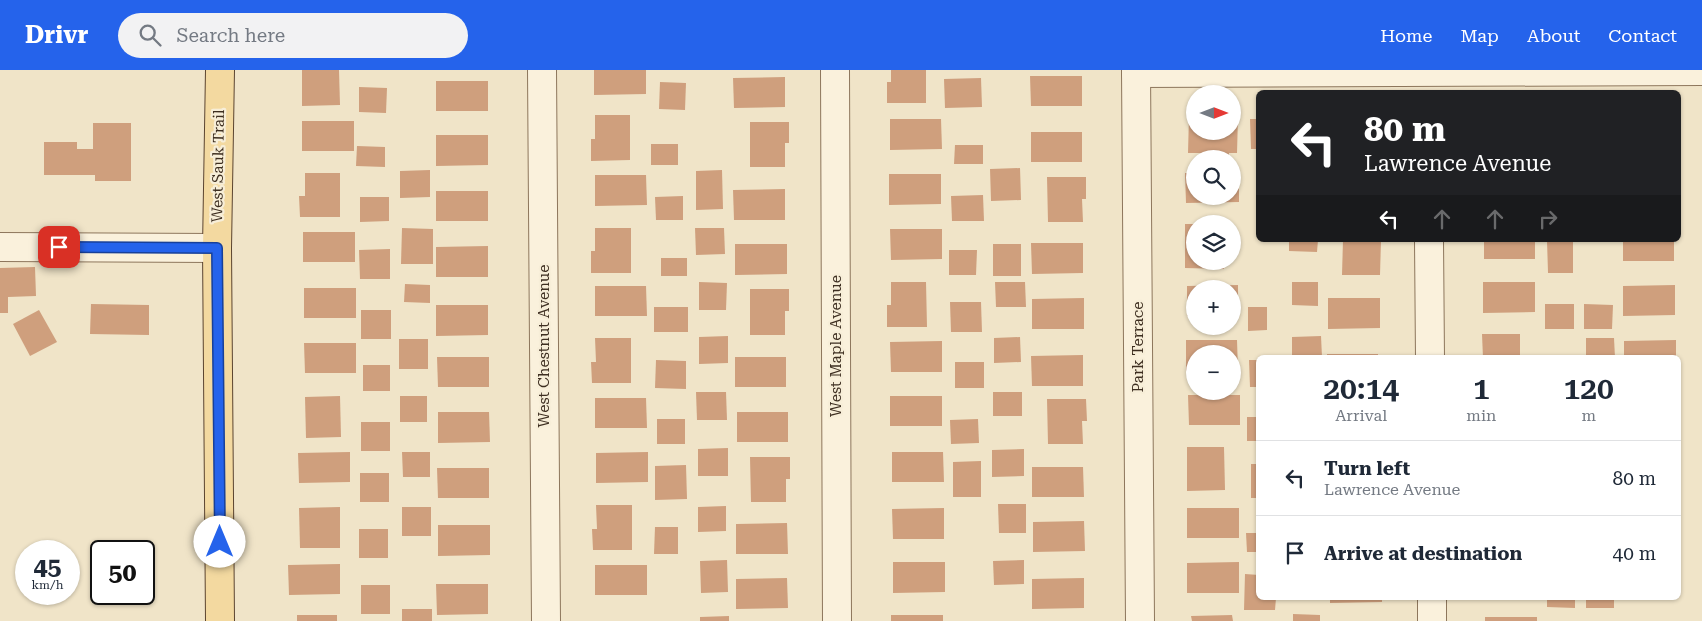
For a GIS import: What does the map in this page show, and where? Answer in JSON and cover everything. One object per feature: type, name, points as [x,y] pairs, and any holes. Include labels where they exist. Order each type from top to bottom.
[{"type":"main road","name":"West Sauk Trail","points":[[220,70],[217,248],[220,621]]},
{"type":"street","name":"West Chestnut Avenue","points":[[542,70],[546,621]]},
{"type":"street","name":"West Maple Avenue","points":[[835,70],[837,621]]},
{"type":"street","name":"Park Terrace","points":[[1140,621],[1136,72],[1428,82],[1702,71]]},
{"type":"street","points":[[1429,242],[1430,355]]},
{"type":"street","points":[[0,247],[217,248]]},
{"type":"street","points":[[1432,600],[1432,621]]},
{"type":"building","points":[[302,70],[339,70],[340,105],[302,106]]},
{"type":"building","points":[[594,70],[646,70],[646,94],[594,95]]},
{"type":"building","points":[[891,70],[926,70],[926,103],[887,103],[887,82],[891,82]]},
{"type":"building","points":[[1030,76],[1082,76],[1082,106],[1031,106]]},
{"type":"building","points":[[785,77],[785,107],[734,108],[733,78]]},
{"type":"building","points":[[981,78],[982,107],[945,108],[944,79]]},
{"type":"building","points":[[436,81],[488,81],[488,111],[436,111]]},
{"type":"building","points":[[660,82],[686,83],[685,110],[659,109]]},
{"type":"building","points":[[359,87],[387,88],[386,113],[359,112]]},
{"type":"building","points":[[595,115],[630,115],[630,160],[591,161],[591,139],[595,139]]},
{"type":"building","points":[[890,119],[941,119],[942,149],[890,150]]},
{"type":"building","points":[[1250,119],[1256,119],[1256,149],[1251,149]]},
{"type":"building","points":[[302,121],[354,121],[354,151],[302,151]]},
{"type":"building","points":[[750,122],[789,122],[789,143],[785,143],[785,167],[750,167]]},
{"type":"building","points":[[93,123],[131,123],[131,181],[95,181],[95,175],[44,175],[44,142],[77,142],[77,149],[93,149]]},
{"type":"building","points":[[1031,132],[1082,132],[1082,162],[1031,162]]},
{"type":"building","points":[[436,135],[488,135],[488,165],[436,166]]},
{"type":"building","points":[[1188,140],[1237,140],[1237,150],[1188,150]]},
{"type":"building","points":[[651,144],[678,144],[678,165],[651,165]]},
{"type":"building","points":[[955,145],[983,145],[983,164],[954,164]]},
{"type":"building","points":[[357,146],[385,147],[385,167],[356,166]]},
{"type":"building","points":[[1020,168],[1021,200],[991,201],[990,169]]},
{"type":"building","points":[[430,170],[430,197],[400,198],[400,171]]},
{"type":"building","points":[[722,170],[723,209],[696,210],[696,171]]},
{"type":"building","points":[[305,173],[340,173],[340,217],[300,217],[299,196],[305,196]]},
{"type":"building","points":[[889,174],[941,174],[941,204],[889,205]]},
{"type":"building","points":[[595,175],[646,175],[647,205],[595,206]]},
{"type":"building","points":[[1047,177],[1086,177],[1086,199],[1082,199],[1083,222],[1048,222]]},
{"type":"building","points":[[785,189],[785,220],[734,220],[733,190]]},
{"type":"building","points":[[436,191],[488,191],[488,221],[436,221]]},
{"type":"building","points":[[983,195],[984,221],[952,221],[951,196]]},
{"type":"building","points":[[683,196],[683,220],[656,220],[655,197]]},
{"type":"building","points":[[360,197],[389,197],[389,221],[360,222]]},
{"type":"building","points":[[1185,224],[1186,224],[1186,268]]},
{"type":"building","points":[[402,228],[433,229],[433,264],[401,264]]},
{"type":"building","points":[[595,228],[631,228],[631,273],[591,273],[591,251],[595,251]]},
{"type":"building","points":[[695,228],[724,228],[725,254],[696,255]]},
{"type":"building","points":[[890,229],[942,229],[942,259],[891,260]]},
{"type":"building","points":[[303,232],[355,232],[355,262],[303,262]]},
{"type":"building","points":[[1289,242],[1318,242],[1317,252],[1289,251]]},
{"type":"building","points":[[1343,242],[1381,242],[1380,275],[1342,275]]},
{"type":"building","points":[[1484,242],[1535,242],[1535,259],[1484,259]]},
{"type":"building","points":[[1547,242],[1573,242],[1573,273],[1548,273]]},
{"type":"building","points":[[1623,242],[1674,242],[1674,261],[1623,261]]},
{"type":"building","points":[[1031,243],[1083,243],[1083,273],[1032,274]]},
{"type":"building","points":[[735,244],[787,244],[787,274],[735,275]]},
{"type":"building","points":[[993,244],[1021,244],[1021,276],[993,276]]},
{"type":"building","points":[[488,246],[488,277],[436,277],[436,247]]},
{"type":"building","points":[[390,249],[390,279],[360,279],[359,250]]},
{"type":"building","points":[[949,250],[977,250],[976,275],[949,275]]},
{"type":"building","points":[[661,258],[687,258],[687,276],[661,276]]},
{"type":"building","points":[[35,267],[36,296],[8,297],[8,313],[0,313],[0,268]]},
{"type":"building","points":[[699,282],[727,283],[726,310],[699,310]]},
{"type":"building","points":[[891,282],[926,282],[927,327],[887,327],[887,305],[891,305]]},
{"type":"building","points":[[995,282],[1025,282],[1026,307],[996,307]]},
{"type":"building","points":[[1292,282],[1318,282],[1318,306],[1292,305]]},
{"type":"building","points":[[1483,282],[1535,282],[1535,312],[1483,313]]},
{"type":"building","points":[[405,284],[430,285],[430,303],[404,302]]},
{"type":"building","points":[[1675,285],[1675,315],[1623,316],[1623,286]]},
{"type":"building","points":[[595,286],[646,286],[647,316],[595,316]]},
{"type":"building","points":[[304,288],[356,288],[356,318],[304,318]]},
{"type":"building","points":[[750,289],[789,289],[789,311],[785,311],[785,335],[750,335]]},
{"type":"building","points":[[1084,298],[1084,329],[1032,329],[1032,299]]},
{"type":"building","points":[[1328,298],[1380,298],[1380,328],[1328,329]]},
{"type":"building","points":[[950,302],[981,302],[982,332],[951,332]]},
{"type":"building","points":[[91,304],[149,305],[149,335],[90,334]]},
{"type":"building","points":[[1545,304],[1574,304],[1574,329],[1545,329]]},
{"type":"building","points":[[1584,304],[1613,305],[1612,329],[1584,329]]},
{"type":"building","points":[[436,305],[488,305],[488,335],[436,336]]},
{"type":"building","points":[[654,307],[688,307],[688,332],[654,332]]},
{"type":"building","points":[[1248,307],[1267,307],[1267,330],[1248,331]]},
{"type":"building","points":[[39,310],[57,342],[30,356],[13,324]]},
{"type":"building","points":[[361,310],[391,310],[391,339],[361,339]]},
{"type":"building","points":[[1482,334],[1520,334],[1520,355],[1483,355]]},
{"type":"building","points":[[728,336],[728,363],[699,364],[699,337]]},
{"type":"building","points":[[1321,336],[1322,355],[1292,355],[1292,337]]},
{"type":"building","points":[[1020,337],[1021,362],[994,363],[994,338]]},
{"type":"building","points":[[595,338],[631,338],[631,383],[592,383],[591,362],[596,362]]},
{"type":"building","points":[[1586,338],[1614,338],[1615,355],[1586,355]]},
{"type":"building","points":[[399,339],[428,339],[428,369],[399,369]]},
{"type":"building","points":[[1186,340],[1237,340],[1237,345],[1186,345]]},
{"type":"building","points":[[1676,340],[1676,355],[1624,355],[1624,341]]},
{"type":"building","points":[[942,341],[942,372],[891,372],[890,342]]},
{"type":"building","points":[[304,343],[356,343],[356,373],[305,373]]},
{"type":"building","points":[[1327,354],[1378,354],[1378,355]]},
{"type":"building","points":[[1083,355],[1083,386],[1032,386],[1031,356]]},
{"type":"building","points":[[437,357],[489,357],[489,387],[438,387]]},
{"type":"building","points":[[735,357],[786,357],[786,387],[735,387]]},
{"type":"building","points":[[656,360],[686,361],[686,389],[655,388]]},
{"type":"building","points":[[1249,360],[1256,360],[1256,387],[1250,387]]},
{"type":"building","points":[[955,362],[984,362],[984,388],[955,388]]},
{"type":"building","points":[[363,365],[390,365],[390,391],[363,391]]},
{"type":"building","points":[[696,392],[726,392],[727,420],[697,420]]},
{"type":"building","points":[[993,392],[1022,392],[1022,416],[993,416]]},
{"type":"building","points":[[340,396],[341,437],[306,438],[305,397]]},
{"type":"building","points":[[400,396],[427,396],[427,422],[400,422]]},
{"type":"building","points":[[890,396],[942,396],[942,426],[890,426]]},
{"type":"building","points":[[595,398],[646,398],[647,428],[595,428]]},
{"type":"building","points":[[1047,399],[1086,399],[1087,421],[1082,421],[1083,444],[1048,444]]},
{"type":"building","points":[[1188,400],[1240,400],[1240,425],[1189,425]]},
{"type":"building","points":[[438,412],[489,412],[490,442],[438,443]]},
{"type":"building","points":[[737,412],[788,412],[788,442],[737,442]]},
{"type":"building","points":[[1247,417],[1256,417],[1256,441],[1247,441]]},
{"type":"building","points":[[657,419],[685,419],[685,444],[657,444]]},
{"type":"building","points":[[978,419],[979,443],[951,444],[950,420]]},
{"type":"building","points":[[361,422],[390,422],[390,451],[361,451]]},
{"type":"building","points":[[1187,447],[1224,447],[1225,490],[1187,491]]},
{"type":"building","points":[[728,448],[728,476],[698,476],[698,449]]},
{"type":"building","points":[[1024,449],[1024,476],[992,477],[992,450]]},
{"type":"building","points":[[350,452],[350,482],[299,483],[298,453]]},
{"type":"building","points":[[402,452],[430,452],[430,477],[403,477]]},
{"type":"building","points":[[648,452],[648,482],[596,483],[596,453]]},
{"type":"building","points":[[892,452],[943,452],[944,482],[892,482]]},
{"type":"building","points":[[750,457],[790,457],[790,479],[786,479],[786,502],[751,502]]},
{"type":"building","points":[[981,461],[981,497],[953,497],[953,462]]},
{"type":"building","points":[[1251,464],[1256,464],[1256,498],[1251,498]]},
{"type":"building","points":[[686,465],[687,499],[655,500],[655,466]]},
{"type":"building","points":[[1032,467],[1083,467],[1084,497],[1032,497]]},
{"type":"building","points":[[437,468],[489,468],[489,498],[438,498]]},
{"type":"building","points":[[360,473],[389,473],[389,502],[360,502]]},
{"type":"building","points":[[998,504],[1026,504],[1026,533],[999,533]]},
{"type":"building","points":[[596,505],[632,505],[632,550],[593,550],[592,529],[597,529]]},
{"type":"building","points":[[726,506],[726,531],[698,532],[698,507]]},
{"type":"building","points":[[340,507],[340,548],[300,548],[299,508]]},
{"type":"building","points":[[402,507],[431,507],[431,536],[402,536]]},
{"type":"building","points":[[944,508],[944,539],[893,539],[892,509]]},
{"type":"building","points":[[1187,508],[1239,508],[1239,538],[1187,538]]},
{"type":"building","points":[[1084,521],[1085,551],[1033,552],[1033,522]]},
{"type":"building","points":[[787,523],[788,554],[736,554],[736,524]]},
{"type":"building","points":[[438,525],[490,525],[490,555],[438,556]]},
{"type":"building","points":[[655,527],[678,527],[678,554],[654,554]]},
{"type":"building","points":[[359,529],[388,529],[388,558],[359,558]]},
{"type":"building","points":[[1246,533],[1256,533],[1256,552],[1247,552]]},
{"type":"building","points":[[727,560],[728,592],[701,593],[700,561]]},
{"type":"building","points":[[1024,560],[1024,584],[994,585],[993,561]]},
{"type":"building","points":[[893,562],[945,562],[945,592],[893,593]]},
{"type":"building","points":[[1239,562],[1239,593],[1187,593],[1187,563]]},
{"type":"building","points":[[340,564],[340,594],[289,595],[288,565]]},
{"type":"building","points":[[595,565],[647,565],[647,595],[595,595]]},
{"type":"building","points":[[1245,574],[1256,575],[1256,600],[1276,600],[1275,610],[1244,610]]},
{"type":"building","points":[[787,578],[788,608],[736,609],[736,579]]},
{"type":"building","points":[[1084,578],[1084,608],[1032,609],[1032,579]]},
{"type":"building","points":[[436,584],[488,584],[488,614],[437,615]]},
{"type":"building","points":[[361,585],[390,585],[390,614],[361,614]]},
{"type":"building","points":[[1330,600],[1382,600],[1382,602],[1330,603]]},
{"type":"building","points":[[1547,600],[1575,600],[1575,608],[1547,607]]},
{"type":"building","points":[[1586,600],[1614,600],[1614,608],[1586,608]]},
{"type":"building","points":[[402,609],[432,609],[432,621],[402,621]]},
{"type":"building","points":[[1293,614],[1320,615],[1320,621],[1293,621]]},
{"type":"building","points":[[297,615],[337,615],[337,621],[297,621]]},
{"type":"building","points":[[891,615],[943,615],[943,621],[891,621]]},
{"type":"building","points":[[1232,615],[1233,621],[1192,621],[1191,616]]},
{"type":"building","points":[[729,616],[729,621],[700,621],[700,617]]},
{"type":"building","points":[[1485,617],[1537,617],[1537,621],[1485,621]]},
{"type":"route","points":[[59,247],[217,248],[220,542]]}]
